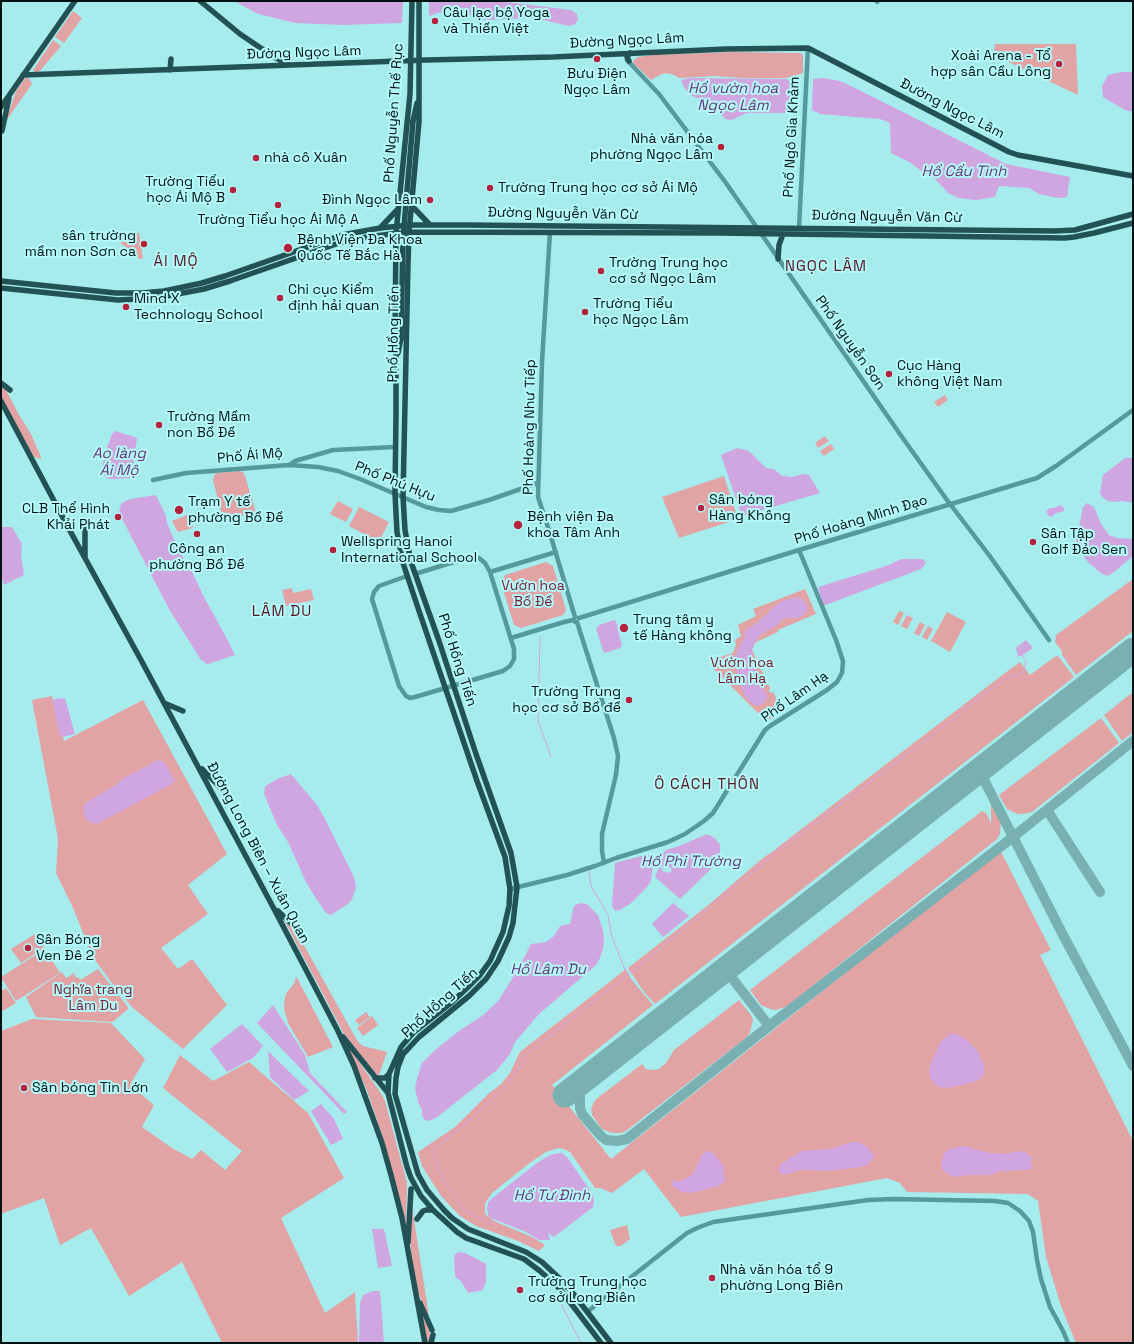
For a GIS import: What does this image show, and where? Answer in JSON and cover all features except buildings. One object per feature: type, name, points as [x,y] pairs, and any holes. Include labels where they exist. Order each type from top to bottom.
[{"type":"main road","points":[[1,107],[75,1]]},
{"type":"main road","points":[[200,1],[239,33],[271,56],[291,66]]},
{"type":"main road","name":"Phố Nguyễn Thế Rục","points":[[397,226],[410,94],[412,1]]},
{"type":"main road","name":"Phố Nguyễn Thế Rục","points":[[410,225],[418,139],[419,1]]},
{"type":"main road","name":"Đường Ngọc Lâm","points":[[23,75],[419,60],[553,57],[726,49],[808,48],[1009,152],[1018,155],[1133,176]]},
{"type":"main road","points":[[629,61],[627,57],[630,53]]},
{"type":"main road","points":[[271,56],[271,66]]},
{"type":"main road","points":[[170,70],[172,59]]},
{"type":"main road","points":[[2,131],[10,94]]},
{"type":"main road","points":[[410,94],[413,121]]},
{"type":"main road","points":[[396,359],[401,338],[403,238],[413,121],[419,94]]},
{"type":"main road","points":[[412,206],[430,225]]},
{"type":"main road","points":[[380,228],[398,209]]},
{"type":"main road","name":"Đường Nguyễn Văn Cừ","points":[[1,281],[116,293],[164,291],[202,283],[225,276],[342,235],[380,228],[410,225],[1055,231],[1075,230],[1133,214]]},
{"type":"main road","name":"Đường Nguyễn Văn Cừ","points":[[1,288],[118,300],[156,298],[204,289],[339,243],[367,237],[409,232],[1074,237],[1133,223]]},
{"type":"main road","name":"Phố Hồng Tiến","points":[[400,1054],[419,1036],[469,996],[486,979],[498,961],[509,937],[513,923],[517,887],[511,853],[411,562],[405,530],[403,497],[410,225]]},
{"type":"main road","name":"Phố Hồng Tiến","points":[[397,226],[395,336],[395,494],[397,532],[407,576],[477,781],[505,857],[510,889],[503,932],[490,962],[480,975],[452,1002],[414,1032],[404,1043],[400,1054]]},
{"type":"main road","points":[[895,229],[895,236]]},
{"type":"main road","points":[[778,259],[779,245],[783,234]]},
{"type":"main road","points":[[202,283],[204,289]]},
{"type":"main road","points":[[401,338],[406,359]]},
{"type":"main road","points":[[1,383],[10,390]]},
{"type":"main road","name":"Đường Long Biên – Xuân Quan","points":[[1,401],[273,906],[338,1031],[354,1066],[382,1144],[391,1175],[408,1250],[425,1343]]},
{"type":"main road","points":[[85,528],[85,559]]},
{"type":"main road","points":[[164,703],[183,711]]},
{"type":"main road","points":[[197,764],[226,793]]},
{"type":"main road","points":[[273,906],[296,929]]},
{"type":"main road","points":[[338,1031],[388,1093]]},
{"type":"main road","points":[[375,1078],[384,1078],[389,1074],[400,1054]]},
{"type":"main road","points":[[400,1054],[395,1094],[414,1163],[427,1190],[460,1225],[476,1233],[526,1252],[542,1262],[572,1292],[611,1343]]},
{"type":"main road","points":[[389,1074],[388,1093],[407,1167],[421,1196],[448,1225],[466,1238],[514,1255],[533,1265],[553,1282],[601,1343]]},
{"type":"main road","points":[[408,1250],[411,1189]]},
{"type":"main road","points":[[417,1219],[424,1211],[433,1210]]},
{"type":"main road","points":[[566,1297],[572,1292]]},
{"type":"main road","points":[[416,1294],[433,1333],[432,1343]]},
{"type":"street","name":"Phố Ngô Gia Khảm","points":[[799,228],[808,48]]},
{"type":"street","name":"Phố Nguyễn Sơn","points":[[619,53],[629,61],[659,94],[696,142],[950,505],[989,555],[1049,640]]},
{"type":"street","name":"Phố Hoàng Như Tiếp","points":[[550,232],[542,362],[538,496],[614,738],[618,756],[616,775],[602,834],[604,863]]},
{"type":"street","name":"Phố Hoàng Minh Đạo","points":[[511,638],[1037,478],[1133,410]]},
{"type":"street","name":"Phố Ái Mộ","points":[[153,480],[186,473],[265,466],[289,466],[295,461],[333,450],[396,446]]},
{"type":"street","name":"Phố Phú Hựu","points":[[289,466],[318,467],[338,471],[426,507],[451,511],[538,483]]},
{"type":"street","name":"Phố Lâm Hạ","points":[[510,889],[567,875],[668,842],[685,834],[705,820],[717,808],[765,730],[827,690],[840,678],[843,667],[836,640],[799,550]]},
{"type":"street","points":[[490,572],[556,552]]},
{"type":"street","points":[[407,576],[379,586],[374,592],[372,599],[398,686],[403,693],[410,698],[415,697],[504,671],[512,664],[515,656],[511,638],[487,564],[479,558],[473,557],[415,574]]},
{"type":"street","points":[[587,1312],[687,1234],[697,1228],[713,1222],[868,1200],[894,1199],[995,1201],[1008,1203],[1020,1211],[1029,1221],[1033,1232],[1037,1260],[1050,1307],[1068,1343]]},
{"type":"green space","points":[[73,11],[82,18],[64,43],[55,37]]},
{"type":"green space","points":[[53,40],[61,46],[39,72],[35,72],[33,70]]},
{"type":"green space","points":[[995,44],[1076,44],[1078,95],[994,55]]},
{"type":"green space","points":[[733,52],[801,53],[803,56],[803,73],[786,78],[742,78],[714,76],[679,78],[666,73],[651,80],[633,63],[638,57],[651,55]]},
{"type":"green space","points":[[26,77],[29,78],[32,84],[6,121],[16,91]]},
{"type":"green space","points":[[132,233],[139,233],[143,259],[131,254],[125,246],[121,244],[121,242],[130,240]]},
{"type":"green space","points":[[1,385],[5,388],[31,434],[42,459],[31,456],[1,400]]},
{"type":"green space","points":[[945,395],[948,400],[938,407],[934,402]]},
{"type":"green space","points":[[825,436],[829,441],[818,448],[815,443]]},
{"type":"green space","points":[[831,444],[834,449],[824,456],[820,451]]},
{"type":"green space","points":[[243,472],[245,476],[256,513],[223,520],[213,480],[214,476],[216,473]]},
{"type":"green space","name":"Sân bóng Hàng Không","points":[[724,476],[738,519],[679,538],[662,497]]},
{"type":"green space","points":[[338,501],[353,509],[346,522],[330,514]]},
{"type":"green space","points":[[359,507],[389,522],[379,542],[349,526]]},
{"type":"green space","points":[[190,514],[193,528],[178,532],[172,521]]},
{"type":"green space","name":"Vườn hoa Bồ Đề","points":[[546,562],[553,566],[566,610],[563,615],[521,628],[514,625],[501,583],[505,575]]},
{"type":"green space","points":[[1133,579],[1133,631],[1076,675],[1055,642],[1056,635]]},
{"type":"green space","points":[[292,588],[293,593],[311,589],[314,600],[286,606],[282,590]]},
{"type":"green space","name":"Vườn hoa Lâm Hạ","points":[[805,589],[816,614],[778,630],[778,632],[756,642],[752,650],[770,688],[769,692],[774,693],[781,712],[771,719],[762,717],[714,669],[710,660],[733,653],[736,645],[735,640],[741,636],[738,625],[756,616],[753,609]]},
{"type":"green space","points":[[899,611],[904,613],[898,625],[893,622]]},
{"type":"green space","points":[[947,612],[966,622],[950,652],[931,641]]},
{"type":"green space","points":[[907,615],[913,618],[907,629],[901,626]]},
{"type":"green space","points":[[920,622],[925,625],[919,636],[914,633]]},
{"type":"green space","points":[[928,626],[933,629],[927,640],[922,637]]},
{"type":"green space","points":[[1058,656],[1074,677],[655,1004],[644,992],[628,968],[706,907],[763,858],[1009,670],[1020,662],[1030,675]]},
{"type":"green space","points":[[1133,692],[1133,732],[1122,741],[1104,715]]},
{"type":"green space","points":[[52,696],[64,741],[143,700],[227,854],[188,885],[208,914],[161,948],[178,969],[192,959],[227,1005],[183,1049],[132,1007],[92,956],[74,910],[56,873],[58,839],[32,700]]},
{"type":"green space","points":[[1101,718],[1119,743],[1032,812],[1018,814],[1007,809],[999,795]]},
{"type":"green space","points":[[992,804],[1001,822],[1000,834],[997,839],[791,1003],[785,1007],[775,1010],[761,1005],[750,990],[982,811],[987,814],[991,824]]},
{"type":"green space","points":[[1000,850],[1051,950],[1040,955],[1133,1141],[1133,1343],[1076,1343],[1061,1306],[1046,1257],[1038,1201],[1028,1194],[907,1192],[900,1183],[887,1178],[681,1217],[644,1169],[612,1193],[600,1188],[595,1188],[570,1152],[558,1148],[546,1152],[531,1162],[492,1193],[485,1204],[485,1214],[494,1221],[532,1237],[545,1245],[539,1251],[518,1241],[476,1226],[460,1216],[441,1196],[422,1166],[418,1152],[455,1127],[488,1094],[501,1084],[510,1073],[520,1052],[626,969],[631,979],[653,1005],[552,1085],[611,1159]]},
{"type":"green space","points":[[285,922],[296,931],[358,1042],[363,1046],[387,1052],[379,1075],[377,1075],[344,1034]]},
{"type":"green space","name":"Sân Bóng Ven Đê 2","points":[[35,934],[44,948],[21,963],[11,949]]},
{"type":"green space","points":[[45,949],[60,973],[16,1001],[1,977]]},
{"type":"green space","name":"Nghĩa trang Lâm Du","points":[[98,969],[128,1007],[128,1009],[114,1021],[36,1017],[26,997],[62,972],[66,978],[74,973],[76,978],[78,977],[80,980]]},
{"type":"green space","points":[[296,976],[333,1047],[308,1057],[288,1023],[284,1009],[285,997],[287,992],[294,984]]},
{"type":"green space","points":[[6,988],[16,1003],[1,1012],[1,991]]},
{"type":"green space","points":[[739,1000],[751,1015],[753,1020],[747,1037],[626,1131],[614,1133],[602,1129],[592,1115],[591,1109],[595,1100],[642,1064],[646,1069],[659,1069],[666,1063],[674,1050]]},
{"type":"green space","points":[[366,1012],[370,1017],[359,1025],[355,1020]]},
{"type":"green space","points":[[372,1016],[378,1025],[363,1036],[357,1028]]},
{"type":"green space","points":[[32,1019],[111,1023],[145,1059],[130,1085],[154,1105],[142,1127],[172,1148],[192,1159],[201,1150],[225,1170],[242,1151],[163,1088],[180,1055],[213,1081],[249,1062],[308,1113],[344,1178],[281,1218],[325,1313],[355,1292],[358,1343],[222,1343],[182,1262],[129,1296],[91,1228],[60,1245],[44,1198],[1,1214],[1,1031]]},
{"type":"green space","points":[[344,1040],[385,1101],[407,1183],[406,1230],[384,1141],[366,1088]]},
{"type":"green space","points":[[412,1207],[429,1316],[426,1314],[417,1289],[412,1261],[410,1238]]},
{"type":"green space","points":[[627,1225],[630,1239],[621,1246],[616,1246],[610,1230]]},
{"type":"green space","points":[[419,1305],[431,1335],[431,1343],[427,1343]]},
{"type":"water","points":[[234,1],[403,1],[402,23],[344,25],[295,23],[258,14]]},
{"type":"water","points":[[429,1],[497,1],[571,10],[577,14],[578,20],[574,25],[569,26],[530,18],[484,20],[450,9],[429,16]]},
{"type":"water","points":[[1121,72],[1133,72],[1133,112],[1125,110],[1103,97],[1102,86],[1108,75]]},
{"type":"water","name":"Hồ vườn hoa Ngọc Lâm","points":[[689,78],[787,79],[792,84],[792,103],[789,113],[747,113],[732,120],[725,119],[711,102],[694,97],[688,93],[681,80]]},
{"type":"water","name":"Hồ Cầu Tình","points":[[823,78],[840,81],[853,87],[1006,164],[1070,177],[1067,197],[1058,198],[1039,194],[1029,188],[999,186],[995,197],[976,200],[958,198],[948,193],[935,179],[911,163],[891,153],[890,123],[880,119],[820,114],[812,110],[813,79]]},
{"type":"water","name":"Ao làng Ái Mộ","points":[[115,431],[137,439],[134,450],[135,456],[131,478],[109,479],[102,474],[101,470],[106,451],[112,434]]},
{"type":"water","points":[[737,448],[749,451],[766,468],[774,469],[782,476],[792,477],[804,474],[809,475],[820,493],[742,516],[721,455]]},
{"type":"water","points":[[1125,458],[1133,458],[1133,503],[1108,501],[1103,498],[1100,493],[1103,475]]},
{"type":"water","points":[[156,495],[166,516],[172,535],[187,566],[191,570],[235,655],[207,664],[201,660],[169,609],[119,513],[121,504],[130,499]]},
{"type":"water","points":[[1087,503],[1094,507],[1101,524],[1109,535],[1117,538],[1133,539],[1133,556],[1108,576],[1102,574],[1089,563],[1077,548],[1075,534],[1079,527],[1083,507]]},
{"type":"water","points":[[1061,505],[1064,508],[1064,511],[1056,513],[1051,517],[1048,515],[1046,511],[1050,508]]},
{"type":"water","points":[[1,527],[12,527],[22,544],[21,555],[24,575],[4,585],[1,575]]},
{"type":"water","points":[[901,559],[923,559],[926,563],[921,569],[823,606],[818,587],[889,565]]},
{"type":"water","points":[[797,597],[803,600],[806,604],[807,610],[804,615],[797,618],[783,619],[775,627],[761,634],[753,645],[751,659],[755,670],[756,682],[765,691],[767,696],[766,701],[763,704],[754,705],[746,698],[741,687],[734,660],[736,653],[748,628],[758,622],[777,604]]},
{"type":"water","points":[[614,620],[616,622],[622,646],[605,653],[603,651],[596,628],[599,625]]},
{"type":"water","points":[[1026,640],[1033,648],[1021,656],[1018,656],[1016,648]]},
{"type":"water","points":[[65,698],[75,734],[62,737],[59,733],[53,703],[54,699]]},
{"type":"water","points":[[160,760],[165,763],[175,781],[170,785],[97,824],[89,822],[84,816],[83,806],[87,802],[114,786],[122,779]]},
{"type":"water","points":[[291,774],[317,805],[354,877],[356,886],[352,899],[348,904],[331,915],[326,913],[306,882],[288,842],[277,825],[264,794],[265,787],[267,785],[277,779]]},
{"type":"water","name":"Hồ Phi Trường","points":[[707,834],[716,839],[720,845],[720,853],[715,865],[680,899],[655,877],[659,867],[663,869],[662,871],[670,873],[672,869],[665,865],[664,867],[659,865],[661,856],[666,850]]},
{"type":"water","name":"Hồ Phi Trường","points":[[649,854],[654,858],[651,881],[630,904],[620,910],[615,911],[612,906],[615,863]]},
{"type":"water","name":"Hồ Lâm Du","points":[[580,903],[587,904],[598,915],[603,931],[603,949],[596,965],[540,1013],[515,1042],[510,1054],[497,1070],[436,1118],[429,1121],[425,1120],[422,1115],[422,1110],[418,1102],[415,1088],[422,1063],[435,1050],[459,1031],[482,1016],[498,1001],[517,971],[531,944],[546,942],[554,936],[560,926],[570,924],[574,906]]},
{"type":"water","points":[[673,903],[689,916],[663,937],[652,924]]},
{"type":"water","points":[[273,1005],[305,1055],[310,1073],[347,1112],[344,1114],[257,1023]]},
{"type":"water","points":[[242,1024],[263,1046],[253,1058],[227,1072],[210,1049]]},
{"type":"water","points":[[954,1033],[964,1038],[977,1050],[984,1065],[984,1074],[981,1079],[974,1082],[949,1088],[939,1087],[930,1078],[929,1068],[940,1043],[948,1035]]},
{"type":"water","points":[[268,1051],[309,1091],[294,1100],[270,1077]]},
{"type":"water","points":[[321,1104],[334,1119],[343,1139],[331,1145],[311,1111]]},
{"type":"water","points":[[852,1142],[863,1144],[873,1154],[874,1158],[867,1165],[827,1171],[800,1170],[784,1175],[779,1172],[781,1164],[801,1151],[830,1149]]},
{"type":"water","points":[[963,1146],[990,1153],[1004,1154],[1019,1151],[1025,1152],[1033,1158],[1030,1163],[1033,1166],[1028,1170],[996,1172],[991,1175],[966,1175],[954,1177],[942,1169],[941,1164],[943,1156],[945,1152],[950,1149]]},
{"type":"water","points":[[706,1151],[712,1152],[724,1167],[724,1182],[719,1186],[691,1193],[682,1192],[672,1186],[672,1181],[681,1181],[693,1174],[701,1156]]},
{"type":"water","name":"Hồ Tư Đình","points":[[562,1153],[567,1157],[592,1193],[594,1201],[593,1207],[554,1237],[548,1233],[550,1240],[539,1240],[526,1232],[488,1216],[487,1209],[490,1200],[537,1163],[550,1155]]},
{"type":"water","points":[[372,1229],[384,1229],[392,1266],[378,1268]]},
{"type":"water","points":[[459,1252],[465,1253],[486,1264],[486,1281],[483,1290],[468,1293],[461,1281],[455,1277],[454,1255]]},
{"type":"water","points":[[373,1291],[380,1291],[384,1343],[359,1343],[360,1303],[363,1295]]},
{"type":"waterway","points":[[540,637],[538,721],[551,757]]},
{"type":"waterway","points":[[492,1224],[463,1209],[442,1177],[433,1150],[471,1119],[508,1083],[523,1063],[524,1056],[636,968],[779,850],[934,734],[982,695],[1011,675],[1016,676],[1023,673],[1026,661],[1022,655]]},
{"type":"waterway","points":[[589,870],[591,886],[608,915],[611,934],[627,975]]},
{"type":"waterway","points":[[561,1304],[581,1343]]},
{"type":"taxiway","points":[[589,1076],[580,1093],[580,1108],[582,1114],[606,1140],[617,1141],[627,1139],[769,1026],[1013,837],[1133,741]]},
{"type":"taxiway","points":[[979,770],[1063,935],[1133,1066]]},
{"type":"taxiway","points":[[1047,810],[1100,892]]},
{"type":"taxiway","points":[[725,969],[769,1026]]},
{"type":"runway","points":[[565,1095],[1133,650]]},
{"type":"place","name":"Câu lạc bộ Yoga và Thiền Việt","points":[[435,21]]},
{"type":"place","name":"Bưu Điện Ngọc Lâm","points":[[597,59]]},
{"type":"place","name":"Xoài Arena - Tổ hợp sân Cầu Lông","points":[[1059,64]]},
{"type":"place","name":"Nhà văn hóa phường Ngọc Lâm","points":[[721,147]]},
{"type":"place","name":"nhà cô Xuân","points":[[256,158]]},
{"type":"place","name":"Trường Trung học cơ sở Ái Mộ","points":[[490,188]]},
{"type":"place","name":"Trường Tiểu học Ái Mộ B","points":[[233,190]]},
{"type":"place","name":"Đình Ngọc Lâm","points":[[430,200]]},
{"type":"place","name":"Trường Tiểu học Ái Mộ A","points":[[278,205]]},
{"type":"place","name":"sân trường mầm non Sơn ca","points":[[144,244]]},
{"type":"place","name":"Bệnh Viện Đa Khoa Quốc Tế Bắc Hà","points":[[288,248]]},
{"type":"place","name":"Trường Trung học cơ sở Ngọc Lâm","points":[[601,271]]},
{"type":"place","name":"Chi cục Kiểm định hải quan","points":[[280,298]]},
{"type":"place","name":"Mind X Technology School","points":[[126,307]]},
{"type":"place","name":"Trường Tiểu học Ngọc Lâm","points":[[585,312]]},
{"type":"place","name":"Cục Hàng không Việt Nam","points":[[889,374]]},
{"type":"place","name":"Trường Mầm non Bồ Đề","points":[[159,425]]},
{"type":"place","name":"Sân bóng Hàng Không","points":[[701,508]]},
{"type":"place","name":"Trạm Y tế phường Bồ Đề","points":[[179,510]]},
{"type":"place","name":"CLB Thể Hình Khải Phát","points":[[118,517]]},
{"type":"place","name":"Bệnh viện Đa khoa Tâm Anh","points":[[518,525]]},
{"type":"place","name":"Công an phường Bồ Đề","points":[[197,534]]},
{"type":"place","name":"Sân Tập Golf Đảo Sen","points":[[1033,542]]},
{"type":"place","name":"Wellspring Hanoi International School","points":[[333,550]]},
{"type":"place","name":"Trung tâm y tế Hàng không","points":[[624,628]]},
{"type":"place","name":"Trường Trung học cơ sở Bồ đề","points":[[629,700]]},
{"type":"place","name":"Sân Bóng Ven Đê 2","points":[[28,948]]},
{"type":"place","name":"Sân bóng Tin Lớn","points":[[24,1088]]},
{"type":"place","name":"Nhà văn hóa tổ 9 phường Long Biên","points":[[712,1278]]},
{"type":"place","name":"Trường Trung học cơ sở Long Biên","points":[[520,1290]]},
{"type":"district","name":"ÁI MỘ","points":[[176,262]]},
{"type":"district","name":"NGỌC LÂM","points":[[826,267]]},
{"type":"district","name":"LÂM DU","points":[[282,612]]},
{"type":"district","name":"Ô CÁCH THÔN","points":[[707,785]]}]
